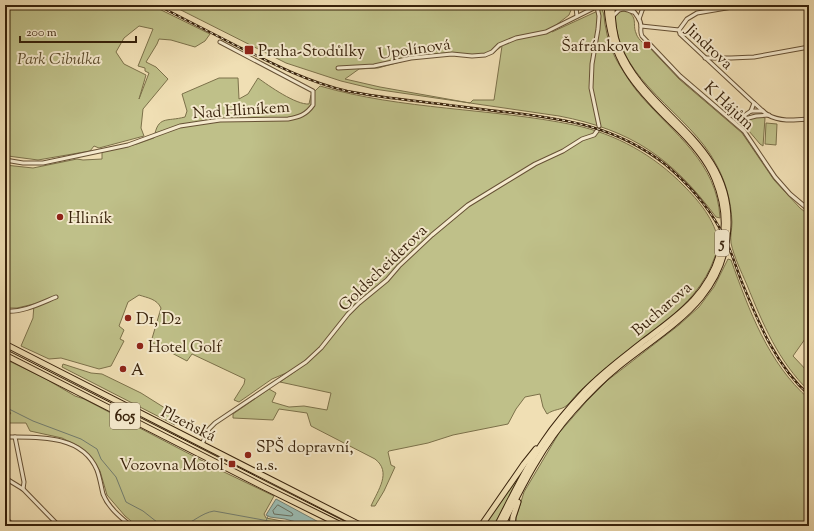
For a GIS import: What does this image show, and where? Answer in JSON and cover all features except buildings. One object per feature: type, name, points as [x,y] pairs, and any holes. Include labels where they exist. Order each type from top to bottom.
[{"type":"main road","name":"Bucharova","points":[[570,411],[606,377],[677,322],[705,294],[719,270],[724,256],[728,235],[726,203],[720,181],[712,164],[695,140],[653,98],[634,74],[618,47],[614,31],[611,5]]},
{"type":"main road","name":"Bucharova","points":[[497,526],[543,442],[586,390],[608,369],[674,318],[693,301],[706,285],[716,267],[724,234],[721,198],[710,168],[699,151],[649,100],[624,66],[615,49],[612,39],[608,20],[611,5]]},
{"type":"main road","name":"Plzeňská","points":[[5,344],[362,526]]},
{"type":"main road","name":"Plzeňská","points":[[5,355],[343,526]]},
{"type":"main road","name":"Bucharova","points":[[502,526],[561,422]]},
{"type":"main road","points":[[481,526],[524,464],[543,442]]},
{"type":"main road","points":[[512,526],[513,517],[521,491]]},
{"type":"street","points":[[577,5],[577,16]]},
{"type":"street","points":[[611,5],[635,13]]},
{"type":"street","name":"K Hájům","points":[[628,5],[639,19],[641,26],[640,33],[642,36],[660,56],[721,113],[736,122],[744,131],[775,177],[790,194],[809,210]]},
{"type":"street","points":[[639,19],[644,5]]},
{"type":"street","points":[[679,30],[687,19],[697,13],[744,5]]},
{"type":"street","points":[[598,6],[598,28],[592,64],[591,88],[599,126]]},
{"type":"street","name":"Upolínová","points":[[338,68],[374,66],[411,58],[452,54],[472,56],[485,55],[492,52],[499,45],[516,38],[546,32],[598,6]]},
{"type":"street","points":[[612,18],[619,10],[624,9]]},
{"type":"street","name":"Jindrova","points":[[641,26],[679,30],[680,34],[705,58],[768,115]]},
{"type":"street","name":"Nad Hliníkem","points":[[5,160],[23,164],[43,163],[128,145],[180,126],[220,120],[288,119],[304,115],[313,105],[313,91],[220,42]]},
{"type":"street","points":[[705,58],[754,57],[809,47]]},
{"type":"street","points":[[736,122],[751,111],[754,102]]},
{"type":"street","points":[[751,111],[764,111]]},
{"type":"street","points":[[736,122],[756,116],[768,115],[785,120],[809,119]]},
{"type":"street","name":"Goldscheiderova","points":[[202,444],[212,425],[306,362],[321,348],[348,314],[359,303],[387,280],[399,266],[432,235],[463,209],[535,164],[563,151],[582,139],[594,135],[598,131]]},
{"type":"street","points":[[5,311],[11,312],[21,310],[56,297]]},
{"type":"street","points":[[5,437],[48,438],[69,444],[79,449],[93,464],[98,475],[103,494],[108,503],[131,526]]},
{"type":"street","points":[[15,437],[24,482],[22,489]]},
{"type":"street","points":[[5,478],[22,489],[59,526]]},
{"type":"street","points":[[5,518],[14,526]]},
{"type":"green space","name":"Park Cibulka","points":[[5,5],[151,5],[210,34],[205,41],[195,47],[171,40],[159,39],[146,62],[156,67],[168,79],[143,109],[141,128],[144,136],[99,148],[94,146],[90,151],[38,160],[5,155]],"holes":[[[139,26],[153,29],[138,66],[145,68],[145,71],[149,73],[139,99],[146,75],[124,64],[116,52],[124,38]]]},
{"type":"green space","points":[[171,5],[573,5],[569,15],[551,29],[552,32],[602,9],[608,39],[617,62],[638,93],[692,150],[702,165],[711,181],[717,198],[720,218],[716,217],[700,196],[666,163],[648,150],[608,129],[559,116],[374,89],[341,81],[286,63]],"holes":[[[502,46],[494,100],[473,100],[470,103],[380,87],[345,79],[359,69],[378,68],[411,59],[449,55],[485,56],[493,53]]]},
{"type":"green space","points":[[625,10],[634,18],[635,30],[640,40],[647,47],[648,46],[679,79],[742,133],[774,180],[800,208],[809,215],[808,327],[805,339],[793,356],[809,373],[809,391],[788,367],[772,341],[738,264],[731,243],[732,222],[729,199],[723,178],[716,164],[704,145],[656,95],[628,60],[619,40],[615,17],[621,11]]},
{"type":"green space","points":[[219,78],[238,78],[239,99],[248,94],[258,78],[283,94],[297,101],[309,104],[311,95],[320,86],[382,100],[543,119],[574,125],[605,134],[634,147],[647,155],[672,175],[700,204],[706,211],[717,234],[718,242],[715,255],[706,277],[695,293],[681,308],[601,372],[566,406],[547,414],[543,407],[540,394],[525,397],[516,409],[508,424],[453,435],[428,443],[389,451],[391,465],[395,467],[375,506],[371,506],[382,481],[383,470],[380,464],[375,459],[311,426],[307,413],[279,409],[273,420],[233,418],[233,414],[269,389],[276,393],[272,402],[289,407],[304,406],[327,410],[331,393],[280,382],[307,363],[311,356],[291,371],[272,379],[239,402],[234,400],[244,384],[245,379],[192,354],[187,361],[151,342],[161,308],[152,299],[139,295],[128,302],[119,326],[124,330],[120,339],[124,341],[111,366],[99,369],[61,358],[49,359],[21,346],[33,318],[34,304],[17,308],[5,308],[5,165],[33,168],[77,159],[102,159],[102,152],[137,144],[154,138],[158,126],[161,123],[168,120],[185,117],[187,111],[182,94]]},
{"type":"green space","points":[[758,116],[765,118],[763,146],[743,124],[744,120]]},
{"type":"green space","points":[[766,123],[777,124],[776,145],[765,144]]},
{"type":"green space","points":[[728,259],[731,260],[761,335],[782,369],[809,399],[809,526],[516,526],[516,518],[524,492],[559,433],[586,402],[608,380],[679,325],[699,307],[714,287]]},
{"type":"green space","points":[[5,359],[224,472],[274,496],[264,514],[266,518],[308,526],[137,526],[125,516],[107,495],[100,471],[91,457],[80,447],[62,438],[30,431],[26,423],[5,423],[5,420],[11,413],[8,412],[5,414]]},
{"type":"green space","points":[[63,364],[91,373],[102,374],[141,393],[176,415],[178,421],[175,425],[62,367]]},
{"type":"green space","points":[[524,468],[494,526],[484,526]]},
{"type":"water","points":[[276,499],[326,526],[311,526],[266,515]]},
{"type":"waterway","points":[[5,407],[33,421],[81,439],[97,449],[101,459],[116,477],[126,502],[143,511],[162,526]]},
{"type":"waterway","points":[[181,526],[214,511],[296,526]]},
{"type":"waterway","points":[[266,521],[268,516]]},
{"type":"tram line","points":[[5,349],[354,526]]},
{"type":"railway","points":[[157,5],[277,66],[318,83],[347,91],[375,96],[549,118],[590,126],[628,141],[647,152],[666,165],[681,179],[714,218],[723,233],[747,295],[769,342],[786,370],[809,395]]},
{"type":"place","name":"Šafránkova","points":[[647,45]]},
{"type":"place","name":"Praha-Stodůlky","points":[[249,50]]},
{"type":"place","name":"Hliník","points":[[60,217]]},
{"type":"place","name":"D1, D2","points":[[128,318]]},
{"type":"place","name":"Hotel Golf","points":[[140,346]]},
{"type":"place","name":"A","points":[[123,369]]},
{"type":"place","name":"SPŠ dopravní, a.s.","points":[[248,455]]},
{"type":"place","name":"Vozovna Motol","points":[[232,464]]}]
